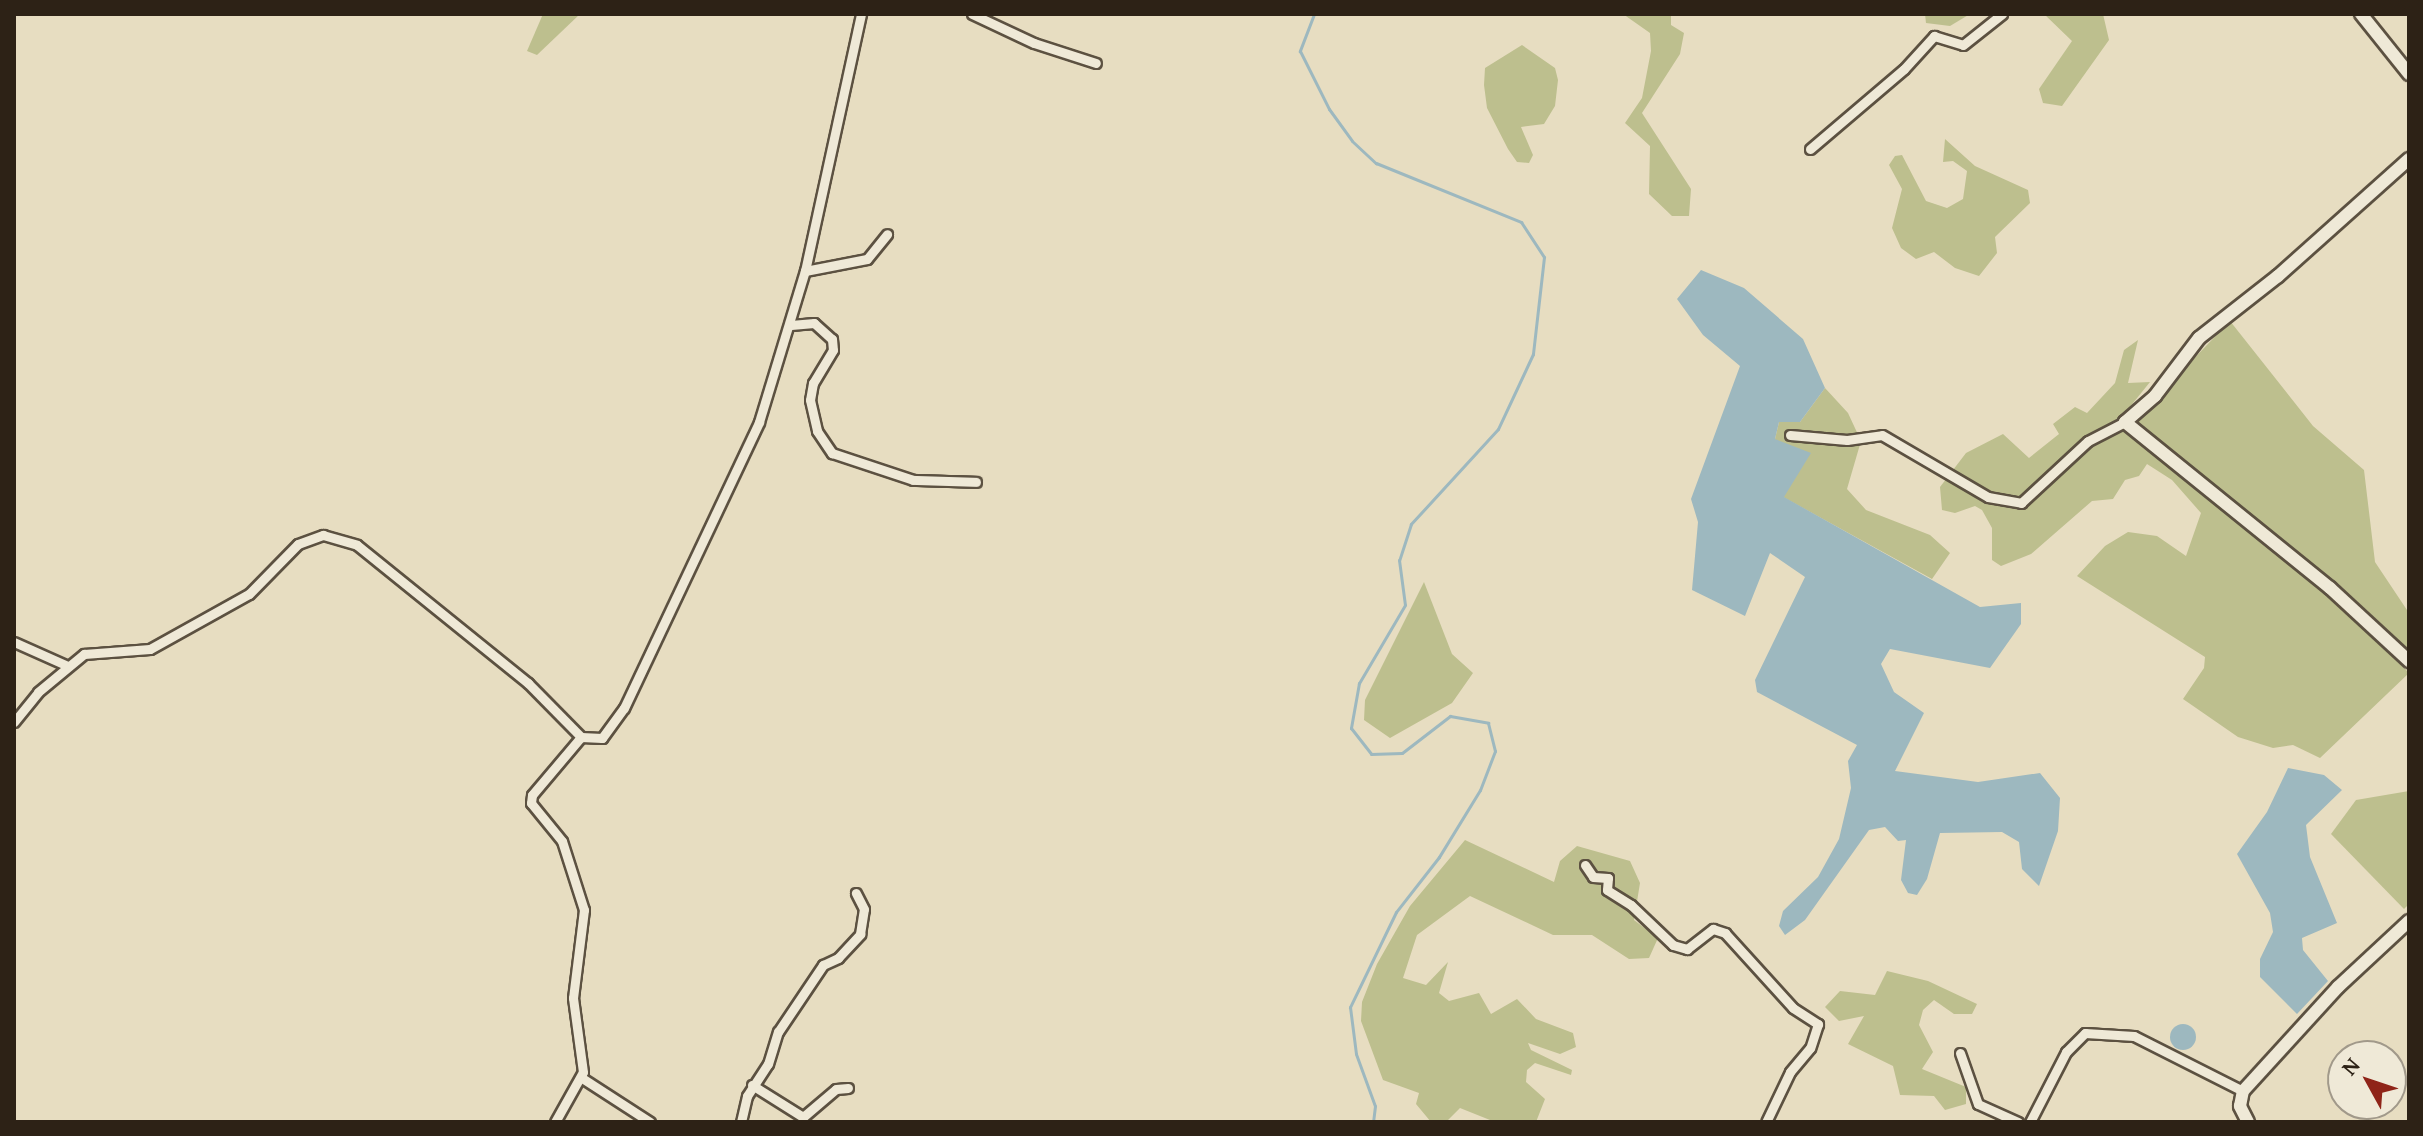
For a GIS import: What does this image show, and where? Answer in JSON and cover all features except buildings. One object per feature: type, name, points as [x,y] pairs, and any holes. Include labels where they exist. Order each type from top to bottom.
[{"type":"street","points":[[555,1122],[582,1078],[573,998],[584,910],[562,841],[531,803],[539,784],[581,737],[607,734],[641,678],[755,432],[791,325],[805,271],[861,14]]},
{"type":"street","points":[[972,14],[1034,43],[1096,63]]},
{"type":"street","points":[[1810,149],[1904,69],[1934,36],[1963,45],[2002,14]]},
{"type":"street","points":[[2361,14],[2409,74]]},
{"type":"street","points":[[1790,435],[1847,440],[1882,435],[1988,497],[2011,503],[2030,499],[2088,441],[2125,422],[2155,396],[2199,338],[2278,276],[2409,159]]},
{"type":"street","points":[[805,271],[867,259],[887,234]]},
{"type":"street","points":[[791,325],[814,323],[832,339],[833,350],[813,383],[810,400],[817,431],[832,453],[913,480],[976,482]]},
{"type":"street","points":[[2125,422],[2330,588],[2409,661]]},
{"type":"street","points":[[14,722],[68,666],[95,651],[150,649],[249,594],[298,544],[315,536],[340,536],[528,683],[581,737]]},
{"type":"street","points":[[14,642],[68,666]]},
{"type":"street","points":[[1585,865],[1593,877],[1608,878],[1607,890],[1631,905],[1673,945],[1687,949],[1713,929],[1725,933],[1793,1008],[1818,1024],[1810,1048],[1790,1072],[1766,1122]]},
{"type":"street","points":[[741,1122],[752,1085],[816,974],[860,934],[864,909],[856,893]]},
{"type":"street","points":[[2248,1122],[2240,1106],[2243,1091],[2338,987],[2409,921]]},
{"type":"street","points":[[2030,1122],[2066,1052],[2085,1033],[2134,1036],[2243,1091]]},
{"type":"street","points":[[1960,1053],[1978,1104],[2018,1122]]},
{"type":"street","points":[[582,1078],[650,1122]]},
{"type":"street","points":[[752,1085],[803,1117],[836,1089],[848,1088]]},
{"type":"green space","points":[[543,14],[580,14],[537,55],[527,51]]},
{"type":"green space","points":[[1623,14],[1671,14],[1671,25],[1684,33],[1680,54],[1642,113],[1691,189],[1689,216],[1672,216],[1649,194],[1650,146],[1625,123],[1642,98],[1651,51],[1650,33]]},
{"type":"green space","points":[[1925,14],[1970,14],[1950,26],[1926,23]]},
{"type":"green space","points":[[2044,14],[2103,14],[2109,40],[2062,106],[2043,103],[2039,89],[2072,41]]},
{"type":"green space","points":[[1522,45],[1555,68],[1558,80],[1555,106],[1544,124],[1521,127],[1533,155],[1529,163],[1517,162],[1508,149],[1487,108],[1484,85],[1485,68]]},
{"type":"green space","points":[[1945,139],[1975,166],[2028,190],[2030,203],[1995,237],[1997,253],[1979,276],[1955,268],[1934,252],[1916,259],[1901,248],[1892,228],[1902,189],[1889,165],[1895,156],[1902,155],[1926,201],[1947,208],[1963,199],[1967,171],[1953,161],[1943,162]]},
{"type":"green space","points":[[2230,321],[2313,426],[2364,470],[2375,562],[2409,613],[2409,656],[2133,422]]},
{"type":"green space","points":[[2138,340],[2128,383],[2150,382],[2125,413],[2124,432],[2327,591],[2409,673],[2320,758],[2293,745],[2273,748],[2238,737],[2183,699],[2204,668],[2205,657],[2077,576],[2105,546],[2128,532],[2157,536],[2186,556],[2201,513],[2172,480],[2147,464],[2139,476],[2125,480],[2113,499],[2092,501],[2031,554],[2001,566],[1992,560],[1992,528],[1982,510],[1975,506],[1955,513],[1942,510],[1940,487],[1966,453],[2003,434],[2029,458],[2059,434],[2053,424],[2075,407],[2087,413],[2115,383],[2124,350]]},
{"type":"green space","points":[[1825,388],[1848,413],[1861,441],[1847,489],[1866,510],[1930,535],[1950,553],[1932,579],[1783,497],[1775,439],[1779,422],[1800,422]]},
{"type":"green space","points":[[1424,582],[1452,654],[1473,673],[1452,703],[1390,738],[1364,720],[1365,700]]},
{"type":"green space","points":[[2409,791],[2409,904],[2404,909],[2331,834],[2356,800]]},
{"type":"green space","points":[[1465,840],[1554,882],[1560,861],[1577,846],[1630,861],[1640,883],[1634,920],[1658,938],[1649,958],[1629,959],[1592,935],[1553,935],[1470,896],[1417,935],[1403,978],[1426,985],[1448,962],[1439,993],[1449,1001],[1479,993],[1491,1014],[1517,999],[1536,1019],[1573,1033],[1576,1047],[1560,1054],[1528,1043],[1531,1050],[1572,1070],[1571,1075],[1535,1063],[1527,1070],[1526,1082],[1545,1099],[1536,1122],[1495,1122],[1460,1108],[1448,1120],[1431,1122],[1416,1104],[1419,1093],[1383,1080],[1361,1021],[1362,1002],[1377,964],[1410,906]]},
{"type":"green space","points":[[1887,971],[1928,981],[1977,1004],[1972,1014],[1954,1014],[1934,1000],[1923,1010],[1919,1025],[1933,1052],[1922,1069],[1966,1087],[1966,1104],[1945,1110],[1934,1096],[1900,1095],[1893,1066],[1848,1044],[1864,1016],[1839,1021],[1825,1007],[1840,991],[1875,995]]},
{"type":"water","points":[[1701,270],[1744,288],[1803,339],[1825,388],[1800,422],[1779,422],[1775,439],[1811,453],[1784,497],[1980,607],[2021,603],[2021,624],[1990,668],[1890,649],[1881,664],[1894,692],[1924,713],[1895,771],[1978,782],[2040,773],[2060,798],[2058,831],[2039,886],[2022,869],[2019,842],[2002,832],[1940,833],[1927,879],[1917,895],[1908,893],[1901,880],[1906,840],[1898,841],[1885,827],[1869,830],[1805,920],[1785,935],[1779,926],[1783,911],[1818,877],[1839,839],[1851,788],[1848,761],[1857,745],[1757,692],[1755,680],[1805,577],[1770,553],[1745,616],[1692,590],[1698,522],[1691,499],[1740,366],[1703,335],[1677,299]]},
{"type":"water","points":[[2288,768],[2324,775],[2342,790],[2306,825],[2310,857],[2337,923],[2302,938],[2303,950],[2328,981],[2297,1014],[2260,977],[2260,959],[2273,932],[2270,913],[2237,854],[2267,812]]},
{"type":"water","points":[[2183,1024],[2192,1028],[2196,1037],[2192,1046],[2183,1050],[2174,1046],[2170,1037],[2174,1028]]},
{"type":"waterway","points":[[1314,14],[1300,51],[1329,109],[1352,141],[1376,163],[1521,222],[1544,257],[1533,354],[1498,429],[1411,524],[1399,560],[1405,605],[1359,683],[1351,728],[1371,754],[1402,753],[1450,716],[1488,723],[1495,751],[1480,790],[1439,857],[1396,912],[1350,1007],[1356,1054],[1375,1106],[1373,1122]]}]
